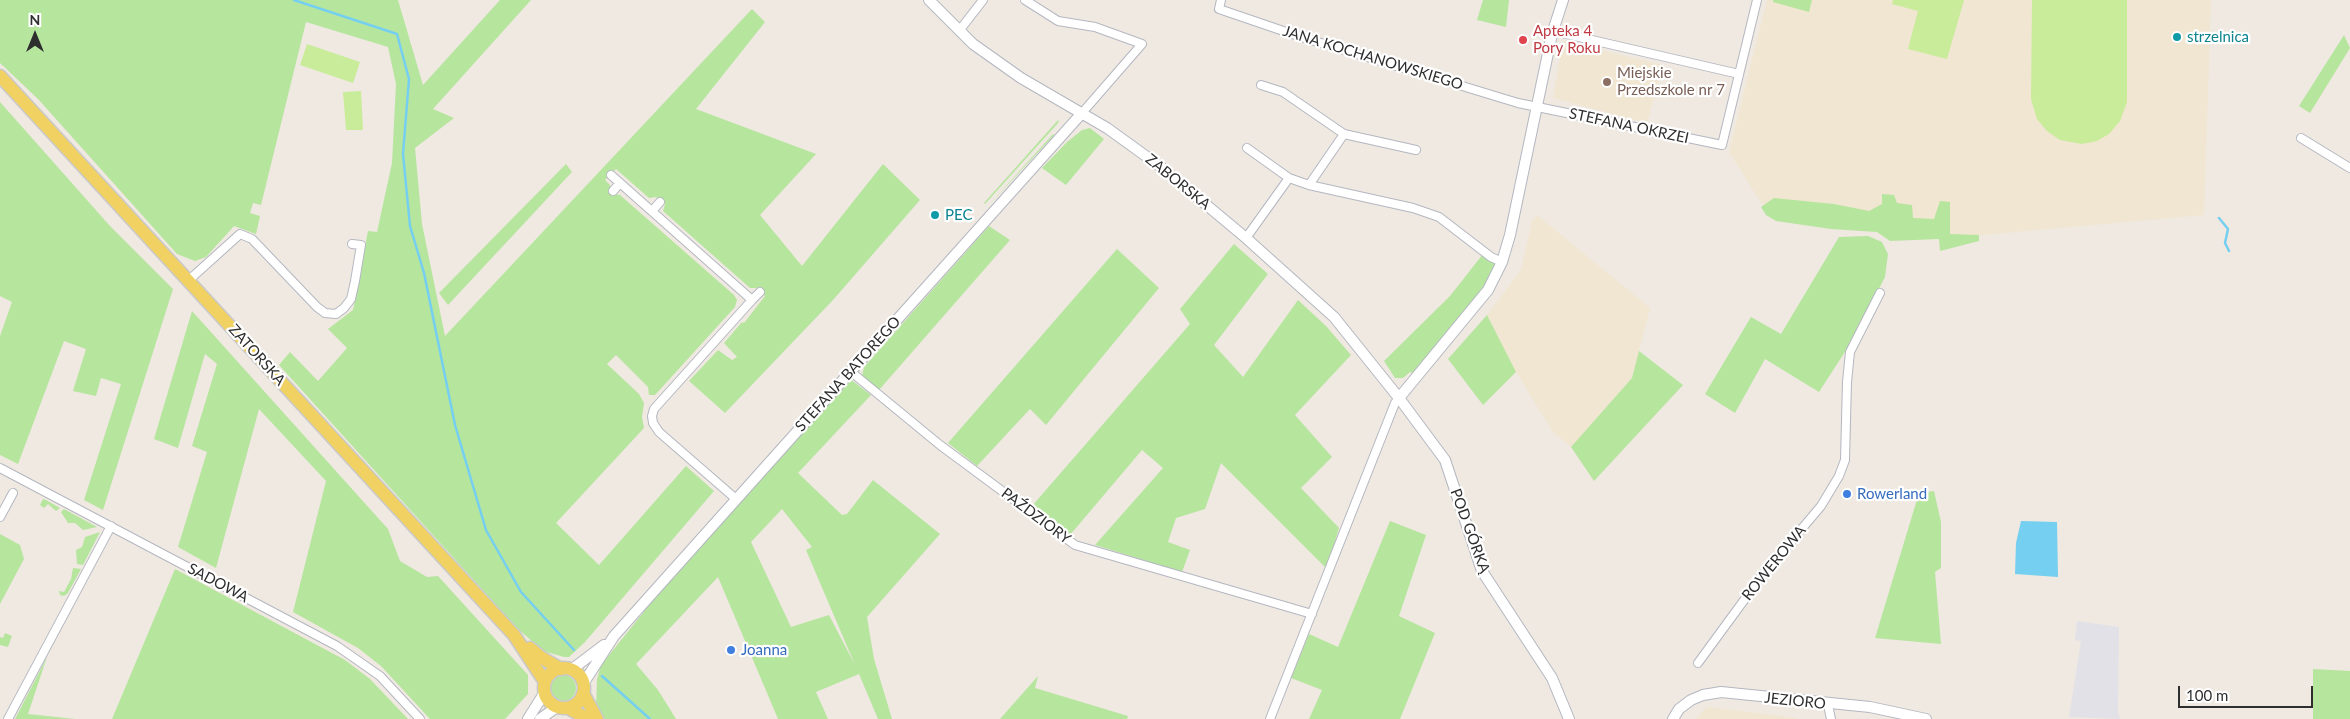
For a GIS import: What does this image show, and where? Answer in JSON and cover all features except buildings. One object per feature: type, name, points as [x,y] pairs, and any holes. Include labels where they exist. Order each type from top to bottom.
[{"type":"main road","name":"ZATORSKA","points":[[0,76],[514,635],[542,658],[566,669]]},
{"type":"main road","name":"ZATORSKA","points":[[514,635],[545,687]]},
{"type":"main road","points":[[588,719],[549,701],[545,687],[552,673],[566,669],[577,673],[597,719]]},
{"type":"main road","points":[[563,707],[578,702],[583,688]]},
{"type":"street","name":"ZABORSKA","points":[[928,0],[973,44],[1021,78],[1107,128],[1161,167],[1246,238],[1334,317],[1399,398]]},
{"type":"street","points":[[959,31],[983,0]]},
{"type":"street","name":"JANA KOCHANOWSKIEGO","points":[[1221,0],[1219,9],[1304,38],[1537,107]]},
{"type":"street","points":[[1270,719],[1395,403],[1488,290],[1502,262],[1510,235],[1553,31],[1563,0]]},
{"type":"street","points":[[1553,31],[1739,74],[1757,0]]},
{"type":"street","points":[[1031,2],[1058,22],[1095,27],[1142,44],[1082,113]]},
{"type":"street","name":"STEFANA OKRZEI","points":[[1537,107],[1722,145],[1739,74]]},
{"type":"street","points":[[1261,85],[1284,92],[1344,134],[1416,150]]},
{"type":"street","name":"STEFANA BATOREGO","points":[[583,688],[614,636],[1082,113]]},
{"type":"street","points":[[1309,185],[1344,134]]},
{"type":"street","points":[[2301,138],[2350,168]]},
{"type":"street","points":[[1247,148],[1289,178],[1309,185],[1413,208],[1439,217],[1491,256],[1502,262]]},
{"type":"street","points":[[611,175],[752,300]]},
{"type":"street","points":[[1246,238],[1289,178]]},
{"type":"street","points":[[613,191],[620,183]]},
{"type":"street","points":[[652,211],[660,202]]},
{"type":"street","points":[[189,280],[240,234],[263,245],[317,307],[325,313],[336,314],[351,299],[361,245],[352,244]]},
{"type":"street","points":[[736,499],[659,432],[653,423],[652,416],[654,409],[760,292]]},
{"type":"street","name":"ROWEROWA","points":[[1698,663],[1761,576],[1821,506],[1839,476],[1845,460],[1847,382],[1850,352],[1880,293]]},
{"type":"street","name":"PAŹDZIORY","points":[[850,371],[940,445],[1075,545],[1312,614]]},
{"type":"street","name":"POD GÓRKĄ","points":[[1399,398],[1445,460],[1482,571],[1552,678],[1569,719]]},
{"type":"street","name":"SADOWA","points":[[0,468],[338,646],[380,676],[420,719]]},
{"type":"street","points":[[0,517],[13,493]]},
{"type":"street","points":[[8,719],[111,526]]},
{"type":"street","name":"STEFANA BATOREGO","points":[[566,669],[614,636]]},
{"type":"street","points":[[528,719],[545,687]]},
{"type":"street","name":"JEZIORO","points":[[1672,719],[1679,709],[1690,700],[1702,695],[1721,692],[1870,707],[1926,719]]},
{"type":"street","points":[[1828,704],[1831,719]]},
{"type":"street","points":[[540,719],[563,707]]},
{"type":"shaded area","points":[[1767,0],[2211,0],[2204,215],[1950,238],[1782,213],[1762,204],[1729,152]]},
{"type":"shaded area","name":"Miejskie Przedszkole nr 7","points":[[1563,41],[1663,65],[1647,123],[1553,98]]},
{"type":"shaded area","points":[[1537,215],[1650,308],[1632,378],[1571,447],[1553,432],[1516,372],[1487,315],[1521,270],[1532,221]]},
{"type":"shaded area","points":[[2077,621],[2119,627],[2118,712],[2120,719],[2069,717],[2081,641],[2075,640]]},
{"type":"shaded area","points":[[1707,707],[1782,716],[1799,719],[1696,719]]},
{"type":"green space","points":[[0,0],[398,0],[423,85],[500,0],[531,0],[433,109],[454,118],[415,148],[422,224],[445,336],[752,9],[765,22],[696,109],[816,154],[760,215],[802,266],[883,164],[920,200],[833,300],[725,413],[689,381],[718,350],[732,360],[737,357],[724,343],[742,322],[744,323],[765,296],[756,288],[750,288],[663,211],[665,204],[656,197],[649,198],[616,169],[605,180],[610,185],[613,194],[620,195],[734,295],[737,300],[735,307],[655,395],[649,395],[648,387],[616,355],[607,364],[639,394],[644,403],[642,417],[644,428],[556,523],[599,565],[686,466],[714,491],[585,642],[569,657],[564,657],[543,651],[518,629],[279,365],[290,352],[318,381],[347,348],[328,329],[353,310],[368,231],[377,232],[392,163],[396,84],[388,47],[306,22],[261,205],[253,203],[250,213],[260,216],[256,234],[234,226],[206,257],[195,261],[177,254],[38,99],[0,63]]},
{"type":"green space","points":[[1483,0],[1509,0],[1506,27],[1477,20]]},
{"type":"green space","points":[[1773,0],[1812,0],[1809,12],[1773,2]]},
{"type":"green space","points":[[1893,0],[1964,0],[1947,59],[1908,49],[1918,11],[1892,4]]},
{"type":"green space","points":[[2032,0],[2127,0],[2127,102],[2120,121],[2109,134],[2097,141],[2082,144],[2060,140],[2047,131],[2037,119],[2031,99]]},
{"type":"green space","points":[[2344,35],[2350,48],[2310,113],[2299,106]]},
{"type":"green space","points":[[307,44],[360,62],[353,83],[300,65]]},
{"type":"green space","points":[[361,91],[363,130],[346,130],[343,92]]},
{"type":"green space","points":[[0,102],[110,226],[173,289],[103,510],[84,500],[121,384],[101,378],[96,396],[73,391],[86,349],[64,341],[18,464],[0,455],[0,336],[12,302],[0,296]]},
{"type":"green space","points":[[1059,119],[1058,123],[985,204],[984,203]]},
{"type":"green space","points":[[1090,128],[1104,139],[1066,185],[1042,168],[1067,142],[1082,130]]},
{"type":"green space","points":[[1053,134],[1054,135],[988,206]]},
{"type":"green space","points":[[566,164],[572,172],[448,305],[439,293]]},
{"type":"green space","points":[[1882,194],[1894,195],[1897,203],[1912,205],[1913,218],[1934,219],[1940,201],[1950,202],[1950,234],[1979,235],[1979,241],[1940,251],[1939,239],[1890,241],[1877,232],[1831,229],[1776,221],[1766,215],[1761,207],[1774,198],[1834,204],[1869,211],[1882,204]]},
{"type":"green space","points":[[989,226],[1010,240],[879,390],[862,376],[864,367]]},
{"type":"green space","points":[[1868,236],[1882,242],[1888,254],[1885,277],[1852,341],[1819,392],[1765,359],[1735,413],[1705,394],[1751,317],[1781,334],[1839,237]]},
{"type":"green space","points":[[1234,244],[1268,274],[1214,345],[1243,377],[1298,300],[1326,326],[1351,355],[1295,415],[1332,457],[1301,488],[1339,528],[1327,569],[1221,463],[1205,509],[1176,518],[1168,542],[1190,550],[1182,572],[1095,545],[1163,468],[1142,450],[1070,535],[1032,506],[1190,324],[1180,309]]},
{"type":"green space","points":[[1117,249],[1159,288],[1046,425],[1030,409],[977,466],[948,443]]},
{"type":"green space","points":[[1483,254],[1497,263],[1484,287],[1414,374],[1410,372],[1403,378],[1395,378],[1384,361],[1450,296]]},
{"type":"green space","points":[[192,311],[388,529],[400,561],[427,577],[438,576],[528,675],[528,694],[505,719],[430,719],[381,666],[358,648],[293,612],[326,481],[259,409],[216,568],[178,547],[207,452],[192,446],[217,364],[205,354],[178,448],[154,439]]},
{"type":"green space","points":[[1487,315],[1516,372],[1483,405],[1448,359]]},
{"type":"green space","points":[[1639,351],[1683,385],[1594,481],[1571,447],[1632,378]]},
{"type":"green space","points":[[850,379],[871,395],[798,473],[842,515],[847,514],[873,480],[940,534],[867,617],[874,659],[892,719],[878,719],[859,674],[816,692],[828,719],[778,719],[718,577],[636,664],[658,690],[676,719],[605,719],[596,711],[597,679],[601,665],[655,598]],"holes":[[[782,509],[812,547],[806,550],[855,665],[829,615],[791,627],[751,542]]]},
{"type":"green space","points":[[1934,491],[1941,522],[1941,568],[1935,572],[1941,644],[1875,638],[1919,493]]},
{"type":"green space","points":[[43,499],[60,508],[56,511],[48,504],[44,508],[40,505]]},
{"type":"green space","points":[[64,509],[97,527],[83,530],[75,523],[68,523],[61,512]]},
{"type":"green space","points":[[1390,521],[1426,535],[1399,616],[1435,633],[1400,719],[1309,719],[1322,690],[1291,678],[1309,634],[1338,647]]},
{"type":"green space","points":[[100,532],[83,565],[77,564],[76,550],[82,547],[85,537]]},
{"type":"green space","points":[[0,534],[20,545],[24,559],[0,604]]},
{"type":"green space","points":[[73,568],[81,569],[68,593],[64,596],[60,595],[59,591],[64,592],[71,579]]},
{"type":"green space","points":[[175,569],[345,660],[370,679],[408,719],[112,719]]},
{"type":"green space","points":[[5,633],[12,636],[8,647],[0,645],[0,637],[3,638]]},
{"type":"green space","points":[[47,657],[28,714],[75,719],[15,719]]},
{"type":"green space","points":[[2313,669],[2350,671],[2350,719],[2313,719]]},
{"type":"green space","points":[[563,675],[572,679],[576,688],[572,697],[563,701],[554,697],[550,688],[554,679]]},
{"type":"green space","points":[[1038,676],[1035,688],[1128,716],[1127,719],[1000,719]]},
{"type":"water","points":[[2021,521],[2057,522],[2058,577],[2015,574],[2016,543]]},
{"type":"waterway","points":[[294,0],[397,34],[409,79],[403,154],[410,226],[424,273],[455,425],[486,530],[521,592],[574,650]]},
{"type":"waterway","points":[[2219,218],[2228,229],[2225,243],[2229,251]]},
{"type":"waterway","points":[[602,676],[650,719]]},
{"type":"place","name":"strzelnica","points":[[2177,37]]},
{"type":"place","name":"Apteka 4 Pory Roku","points":[[1523,40]]},
{"type":"place","name":"Miejskie Przedszkole nr 7","points":[[1607,82]]},
{"type":"place","name":"PEC","points":[[935,215]]},
{"type":"place","name":"Rowerland","points":[[1847,494]]},
{"type":"place","name":"Joanna","points":[[731,650]]}]
